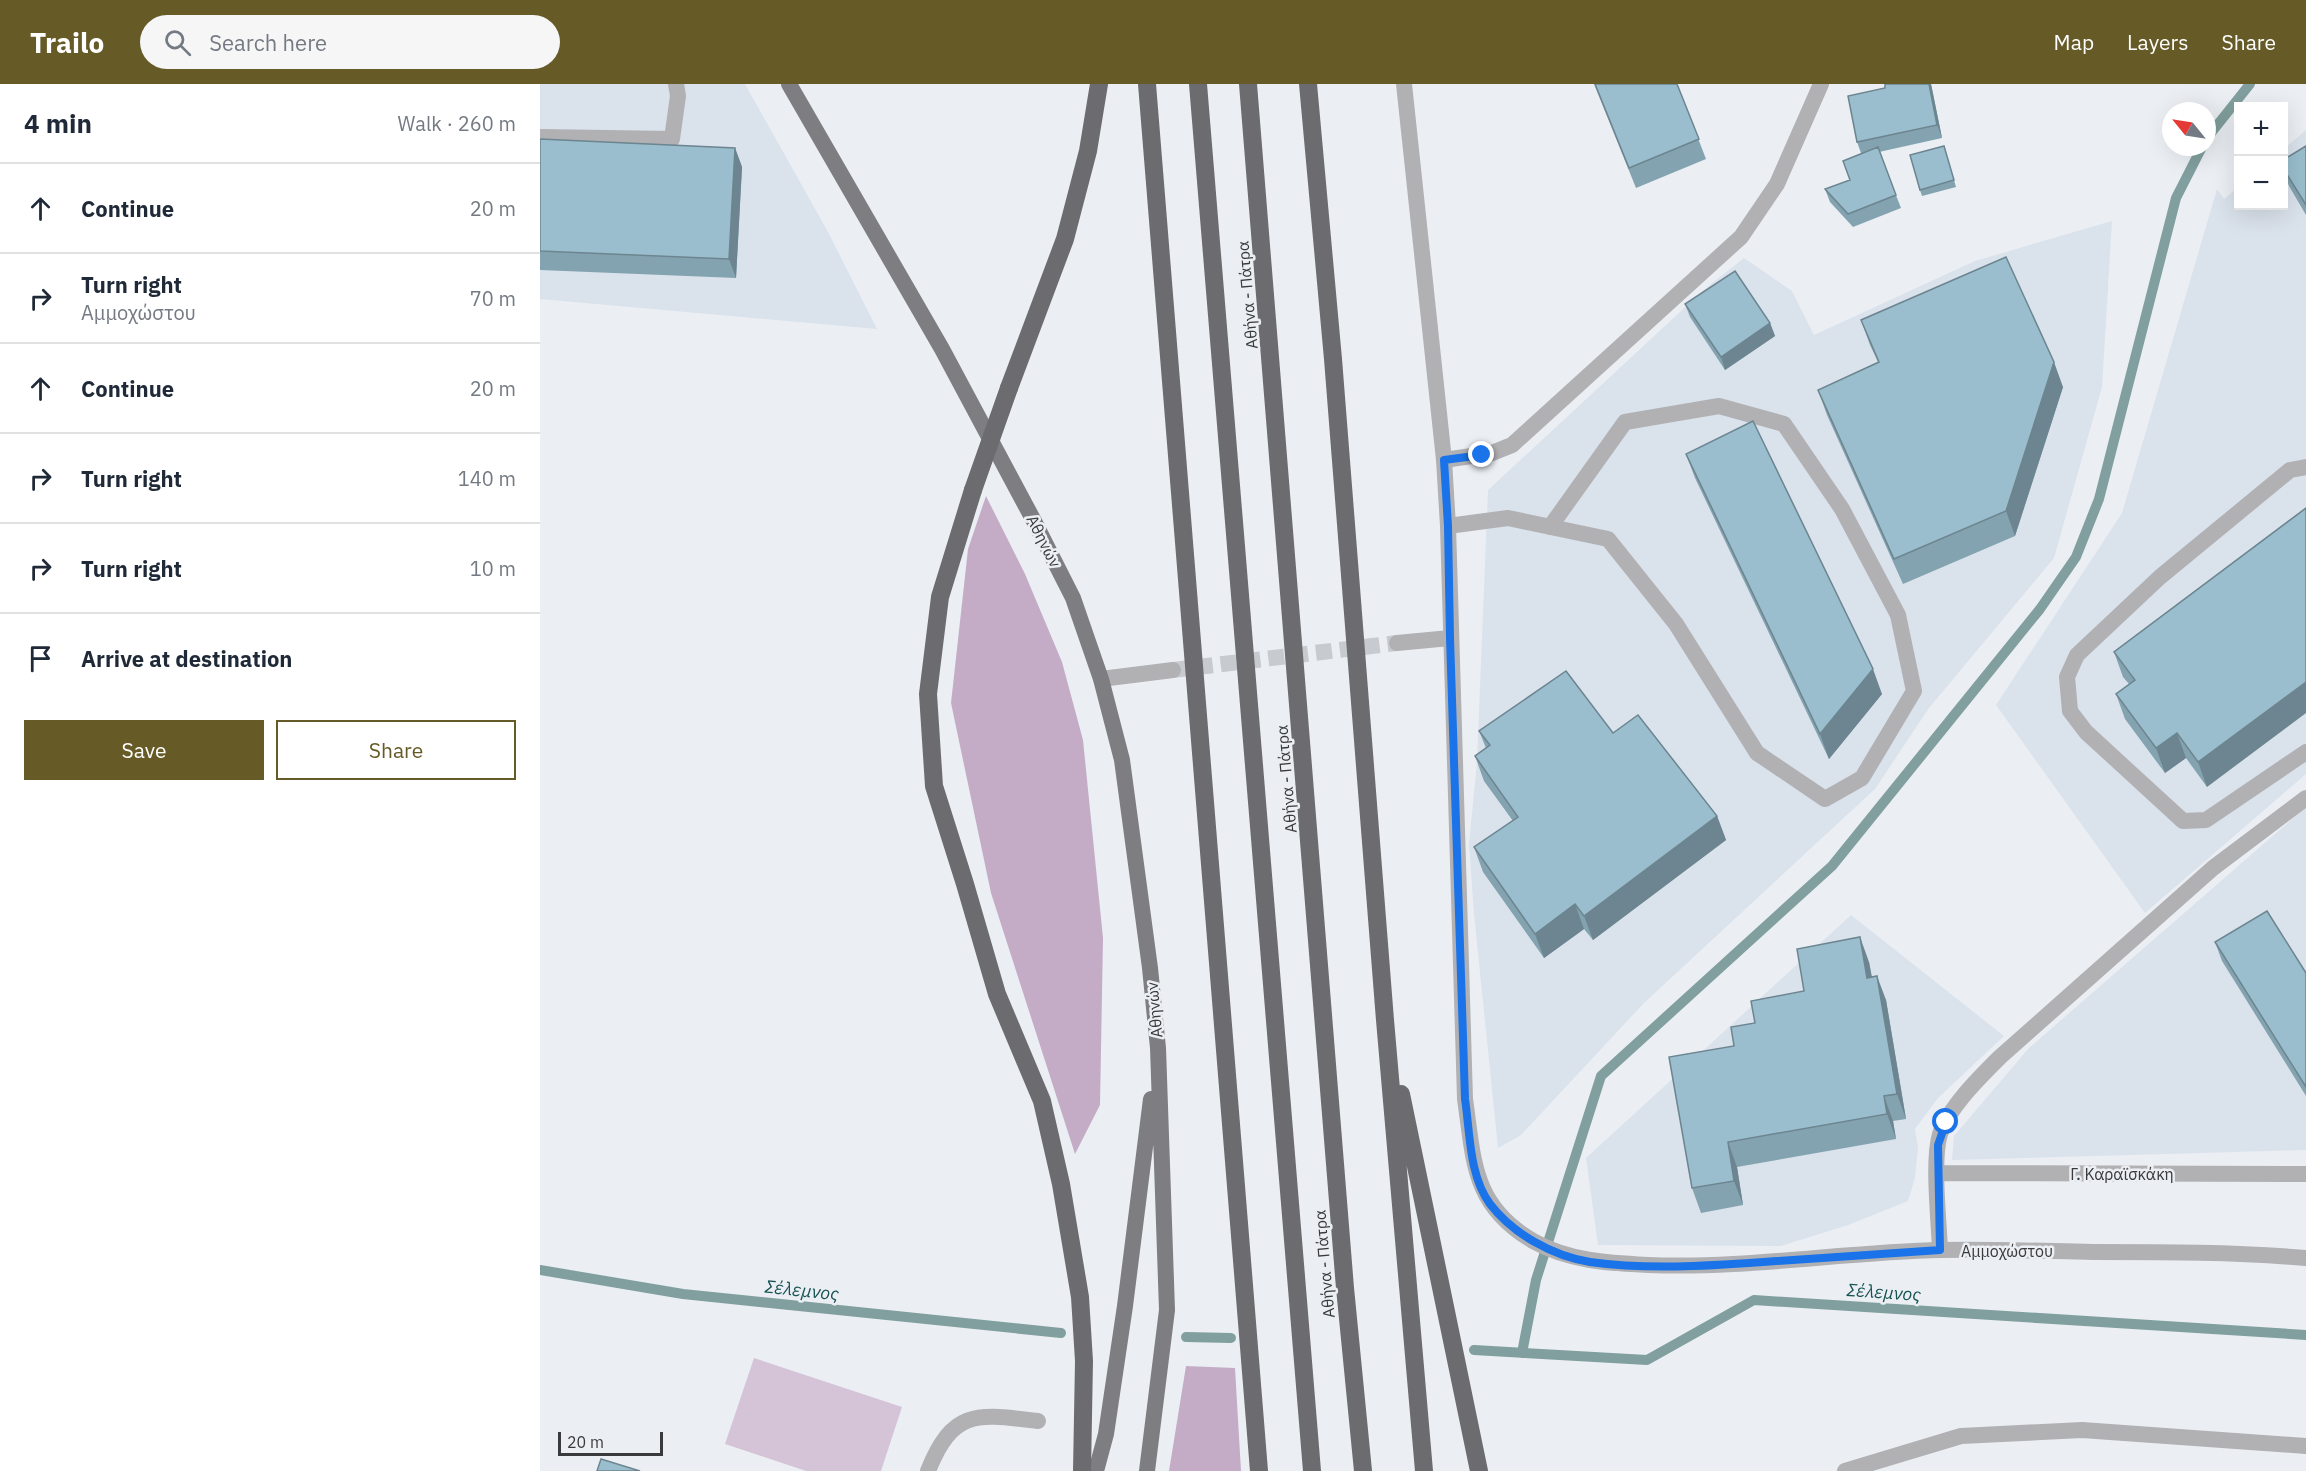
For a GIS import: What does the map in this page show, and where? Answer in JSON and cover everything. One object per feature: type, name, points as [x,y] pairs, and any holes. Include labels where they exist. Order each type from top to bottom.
[{"type":"highway","points":[[1082,1471],[1084,1361],[1080,1297],[1061,1184],[1042,1101],[997,994],[934,786],[928,694],[940,597],[973,490],[1065,239],[1088,151],[1099,84]]},
{"type":"highway","points":[[1147,84],[1259,1471]]},
{"type":"highway","name":"Αθήνα - Πάτρα","points":[[1198,84],[1312,1471]]},
{"type":"highway","name":"Αθήνα - Πάτρα","points":[[1248,84],[1344,1276],[1363,1471]]},
{"type":"highway","points":[[1308,84],[1334,359],[1385,1020],[1424,1471]]},
{"type":"highway","points":[[1385,1020],[1479,1471]]},
{"type":"main road","name":"Αθηνών","points":[[789,84],[942,348],[1073,598],[1101,679],[1122,760],[1150,968],[1158,1048],[1167,1310],[1147,1471]]},
{"type":"main road","name":"Αθηνών","points":[[1096,1471],[1106,1434],[1125,1306],[1158,1048]]},
{"type":"street","points":[[540,136],[672,139],[678,96],[676,84]]},
{"type":"street","name":"Αμμοχώστου","points":[[1404,84],[1444,460],[1448,526],[1465,1099],[1474,1164],[1480,1186],[1490,1203],[1522,1233],[1551,1250],[1590,1262],[1706,1266],[1940,1250],[2228,1253],[2306,1258]]},
{"type":"street","points":[[1444,460],[1492,453],[1512,445],[1741,237],[1777,184],[1821,84]]},
{"type":"street","points":[[1448,526],[1508,518],[1550,527],[1608,539],[1676,624],[1757,753],[1825,799],[1862,778],[1914,691],[1898,615],[1842,509],[1784,424],[1719,406],[1625,422],[1550,527]]},
{"type":"street","points":[[2306,467],[2290,470],[2160,577],[2077,655],[2067,677],[2070,711],[2086,732],[2183,821],[2206,820],[2306,752]]},
{"type":"street","points":[[1397,643],[1450,638]]},
{"type":"street","points":[[1101,679],[1173,670]]},
{"type":"street","points":[[1940,1250],[1938,1145],[1946,1122],[1970,1090],[2000,1057],[2213,868],[2306,798]]},
{"type":"street","name":"Γ. Καραϊσκάκη","points":[[1937,1173],[2306,1174]]},
{"type":"street","points":[[928,1471],[944,1438],[956,1425],[967,1419],[980,1417],[1038,1421]]},
{"type":"street","points":[[1845,1471],[1960,1436],[2027,1432],[2082,1430],[2306,1446]]},
{"type":"shaded area","points":[[540,84],[745,84],[828,232],[877,329],[540,299]]},
{"type":"shaded area","points":[[2306,130],[2306,774],[2145,913],[1996,705],[2122,513],[2217,189],[2224,199],[2234,190],[2234,210],[2288,210],[2288,146]]},
{"type":"shaded area","points":[[2112,221],[2102,387],[2054,558],[1929,708],[1875,789],[1644,1003],[1521,1135],[1498,1148],[1469,844],[1477,762],[1488,490],[1707,287],[1744,258],[1792,291],[1814,335],[1975,261]]},
{"type":"shaded area","points":[[986,496],[1025,574],[1062,662],[1083,740],[1103,938],[1100,1105],[1075,1154],[991,893],[951,703],[968,549]]},
{"type":"shaded area","points":[[2306,807],[2306,1150],[1952,1160],[1954,1136],[2029,1048]]},
{"type":"shaded area","points":[[1851,915],[2004,1036],[1938,1098],[1915,1129],[1918,1147],[1915,1178],[1908,1201],[1848,1225],[1781,1246],[1598,1245],[1586,1158]]},
{"type":"shaded area","points":[[754,1358],[902,1407],[881,1471],[806,1471],[725,1444]]},
{"type":"shaded area","points":[[1186,1366],[1235,1368],[1241,1471],[1169,1471]]},
{"type":"building","points":[[1595,84],[1677,84],[1699,139],[1629,168]]},
{"type":"building","points":[[1885,84],[1929,84],[1937,125],[1857,142],[1848,96],[1885,88]]},
{"type":"building","points":[[540,139],[735,148],[729,259],[540,251]]},
{"type":"building","points":[[1944,146],[1954,180],[1920,190],[1910,155]]},
{"type":"building","points":[[2306,146],[2306,205],[2288,176],[2288,157]]},
{"type":"building","points":[[1878,147],[1896,195],[1848,214],[1825,189],[1850,180],[1843,161]]},
{"type":"building","points":[[2006,257],[2054,362],[2006,511],[1894,559],[1818,390],[1879,362],[1861,320]]},
{"type":"building","points":[[1735,271],[1770,323],[1721,357],[1685,304]]},
{"type":"building","points":[[1753,421],[1873,669],[1820,734],[1686,454]]},
{"type":"building","points":[[2306,508],[2306,682],[2198,762],[2177,733],[2156,748],[2116,694],[2135,680],[2114,652]]},
{"type":"building","points":[[1566,671],[1613,733],[1638,715],[1717,816],[1584,916],[1575,904],[1535,934],[1474,847],[1518,817],[1475,756],[1490,745],[1479,731]]},
{"type":"building","points":[[2267,911],[2306,973],[2306,1087],[2215,942]]},
{"type":"building","points":[[1860,937],[1867,978],[1877,976],[1897,1094],[1884,1096],[1887,1114],[1728,1142],[1734,1181],[1692,1188],[1669,1057],[1734,1046],[1731,1027],[1755,1023],[1751,1001],[1804,991],[1797,949]]},
{"type":"building","points":[[601,1459],[640,1471],[597,1471]]},
{"type":"waterway","points":[[2216,127],[2250,84]]},
{"type":"waterway","points":[[1522,1353],[1536,1280],[1601,1076],[1832,866],[2040,609],[2076,557],[2099,499],[2176,198],[2197,156]]},
{"type":"waterway","name":"Σέλεμνος","points":[[540,1270],[683,1294],[1061,1333]]},
{"type":"waterway","name":"Σέλεμνος","points":[[1474,1350],[1647,1360],[1754,1300],[2306,1335]]},
{"type":"waterway","name":"Σέλεμνος","points":[[1186,1337],[1231,1338]]},
{"type":"tunnel","points":[[1173,670],[1397,643]]},
{"type":"route","points":[[1482,455],[1444,460],[1448,526],[1465,1099],[1474,1164],[1480,1186],[1490,1203],[1513,1227],[1532,1240],[1566,1256],[1590,1262],[1706,1266],[1940,1250],[1938,1145],[1946,1122]]}]
